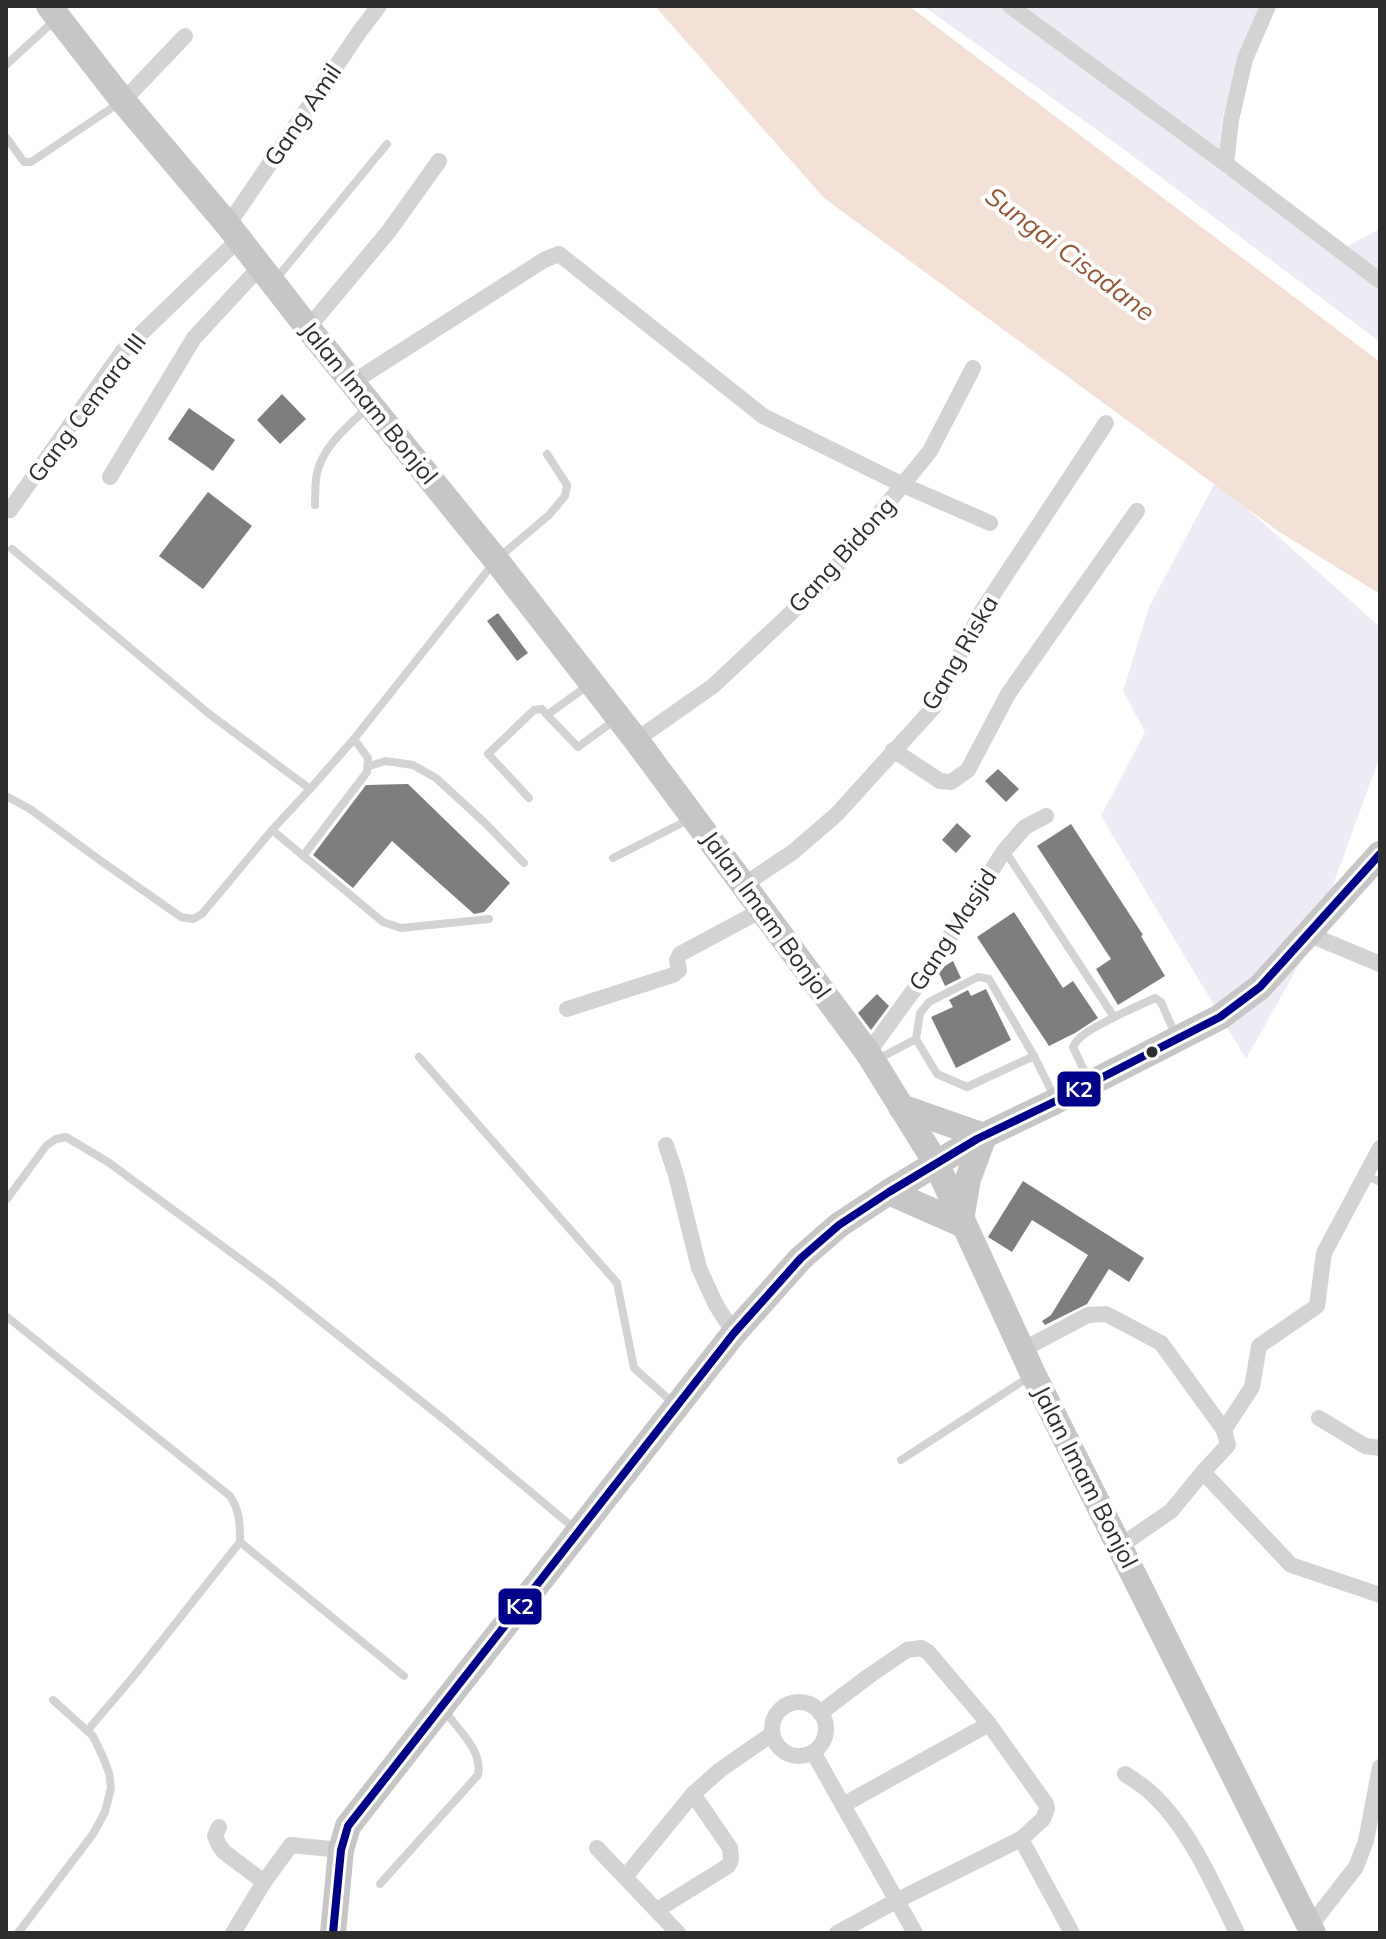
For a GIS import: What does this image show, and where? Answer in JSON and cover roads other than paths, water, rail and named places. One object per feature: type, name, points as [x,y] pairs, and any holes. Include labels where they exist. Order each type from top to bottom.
[{"type":"main road","name":"Jalan Imam Bonjol","points":[[53,12],[123,101],[234,232],[496,560],[745,884],[871,1057],[936,1163],[1033,1374],[1312,1929]]},
{"type":"main road","points":[[333,1933],[341,1850],[348,1826],[734,1333],[801,1258],[839,1225],[936,1163],[1220,1017],[1260,987],[1380,854]]},
{"type":"main road","points":[[901,1107],[984,1136]]},
{"type":"main road","points":[[889,1192],[962,1222],[968,1179],[984,1136]]},
{"type":"street","name":"Gang Amil","points":[[234,232],[360,31],[379,6]]},
{"type":"street","points":[[1010,6],[1380,281]]},
{"type":"street","points":[[1226,164],[1231,120],[1245,59],[1268,6]]},
{"type":"street","points":[[123,101],[185,36]]},
{"type":"street","points":[[308,328],[389,231],[439,161]]},
{"type":"street","name":"Gang Cemara III","points":[[6,510],[10,510],[123,351],[234,232]]},
{"type":"street","points":[[353,382],[544,260],[559,254],[763,416],[903,485],[990,523]]},
{"type":"street","points":[[110,477],[194,338],[267,275]]},
{"type":"street","name":"Gang Bidong","points":[[636,740],[713,686],[823,583],[930,451],[973,368]]},
{"type":"street","name":"Gang Riska","points":[[745,884],[793,852],[837,814],[934,707],[980,614],[1106,423]]},
{"type":"street","points":[[893,750],[940,781],[951,782],[968,770],[1008,694],[1137,511]]},
{"type":"street","name":"Gang Masjid","points":[[871,1057],[1004,851],[1025,827],[1046,816]]},
{"type":"street","points":[[567,1009],[673,975],[679,970],[677,960],[680,954],[762,910]]},
{"type":"street","points":[[1308,934],[1380,964]]},
{"type":"street","points":[[666,1145],[699,1268],[716,1305],[734,1333]]},
{"type":"street","points":[[1224,1430],[1252,1387],[1259,1346],[1317,1306],[1324,1253],[1373,1179],[1380,1148]]},
{"type":"street","points":[[1022,1350],[1088,1315],[1106,1314],[1161,1343],[1224,1430],[1228,1445],[1171,1511],[1120,1546]]},
{"type":"street","points":[[1319,1418],[1365,1446],[1380,1448]]},
{"type":"street","points":[[1203,1472],[1291,1565],[1380,1595]]},
{"type":"street","points":[[820,1713],[907,1650],[921,1648],[928,1652],[989,1724],[1047,1809],[1043,1819],[1021,1839],[837,1933]]},
{"type":"street","points":[[796,1702],[805,1703],[820,1713],[826,1729],[820,1746],[813,1752],[796,1756],[781,1749],[772,1734],[772,1725],[780,1710],[796,1702]]},
{"type":"street","points":[[843,1805],[989,1724]]},
{"type":"street","points":[[625,1877],[693,1794],[720,1770],[772,1734]]},
{"type":"street","points":[[813,1752],[915,1933]]},
{"type":"street","points":[[1312,1929],[1356,1867],[1366,1841],[1380,1767]]},
{"type":"street","points":[[1125,1774],[1151,1793],[1176,1823],[1201,1860],[1237,1933]]},
{"type":"street","points":[[657,1910],[728,1866],[731,1860],[730,1848],[693,1794]]},
{"type":"street","points":[[219,1827],[215,1836],[224,1852],[264,1882]]},
{"type":"street","points":[[1021,1839],[1072,1933]]},
{"type":"street","points":[[233,1933],[291,1845],[341,1850]]},
{"type":"street","points":[[597,1848],[678,1933]]},
{"type":"lane","points":[[6,65],[53,12]]},
{"type":"lane","points":[[6,137],[24,162],[31,162],[123,101]]},
{"type":"lane","points":[[267,275],[387,144]]},
{"type":"lane","points":[[315,505],[317,474],[322,458],[337,437],[371,404]]},
{"type":"lane","points":[[6,796],[30,809],[181,917],[193,919],[202,914],[354,739],[496,560],[549,515],[565,496],[567,485],[547,454]]},
{"type":"lane","points":[[12,549],[208,713],[310,789]]},
{"type":"lane","points":[[547,715],[592,683]]},
{"type":"lane","points":[[529,798],[488,754],[534,710],[542,709],[578,747],[618,717]]},
{"type":"lane","points":[[303,856],[367,772],[368,758],[354,739]]},
{"type":"lane","points":[[369,766],[386,761],[413,765],[436,778],[524,863]]},
{"type":"lane","points":[[613,858],[694,817]]},
{"type":"lane","points":[[272,830],[383,922],[401,928],[489,919]]},
{"type":"lane","points":[[1004,851],[1114,1017]]},
{"type":"lane","points":[[1034,1056],[967,1087],[937,1074],[916,1039],[920,1013],[929,1002],[978,977],[989,979],[1034,1056],[1056,1101]]},
{"type":"lane","points":[[1090,1084],[1074,1043],[1114,1017],[1155,998],[1161,1002],[1178,1039]]},
{"type":"lane","points":[[871,1057],[916,1039]]},
{"type":"lane","points":[[419,1057],[617,1283],[634,1368],[677,1406]]},
{"type":"lane","points":[[7,1199],[46,1146],[66,1137],[108,1162],[270,1281],[579,1532]]},
{"type":"lane","points":[[6,1316],[230,1496],[240,1519],[240,1542],[87,1731]]},
{"type":"lane","points":[[901,1460],[1033,1374]]},
{"type":"lane","points":[[240,1542],[404,1676]]},
{"type":"lane","points":[[18,1933],[93,1834],[105,1812],[111,1788],[109,1773],[93,1736],[53,1700]]},
{"type":"lane","points":[[380,1884],[478,1775],[480,1764],[474,1749],[442,1706]]},
{"type":"water","name":"Sungai Cisadane","points":[[655,6],[909,6],[1380,362],[1380,594],[1278,531],[824,198]]}]
